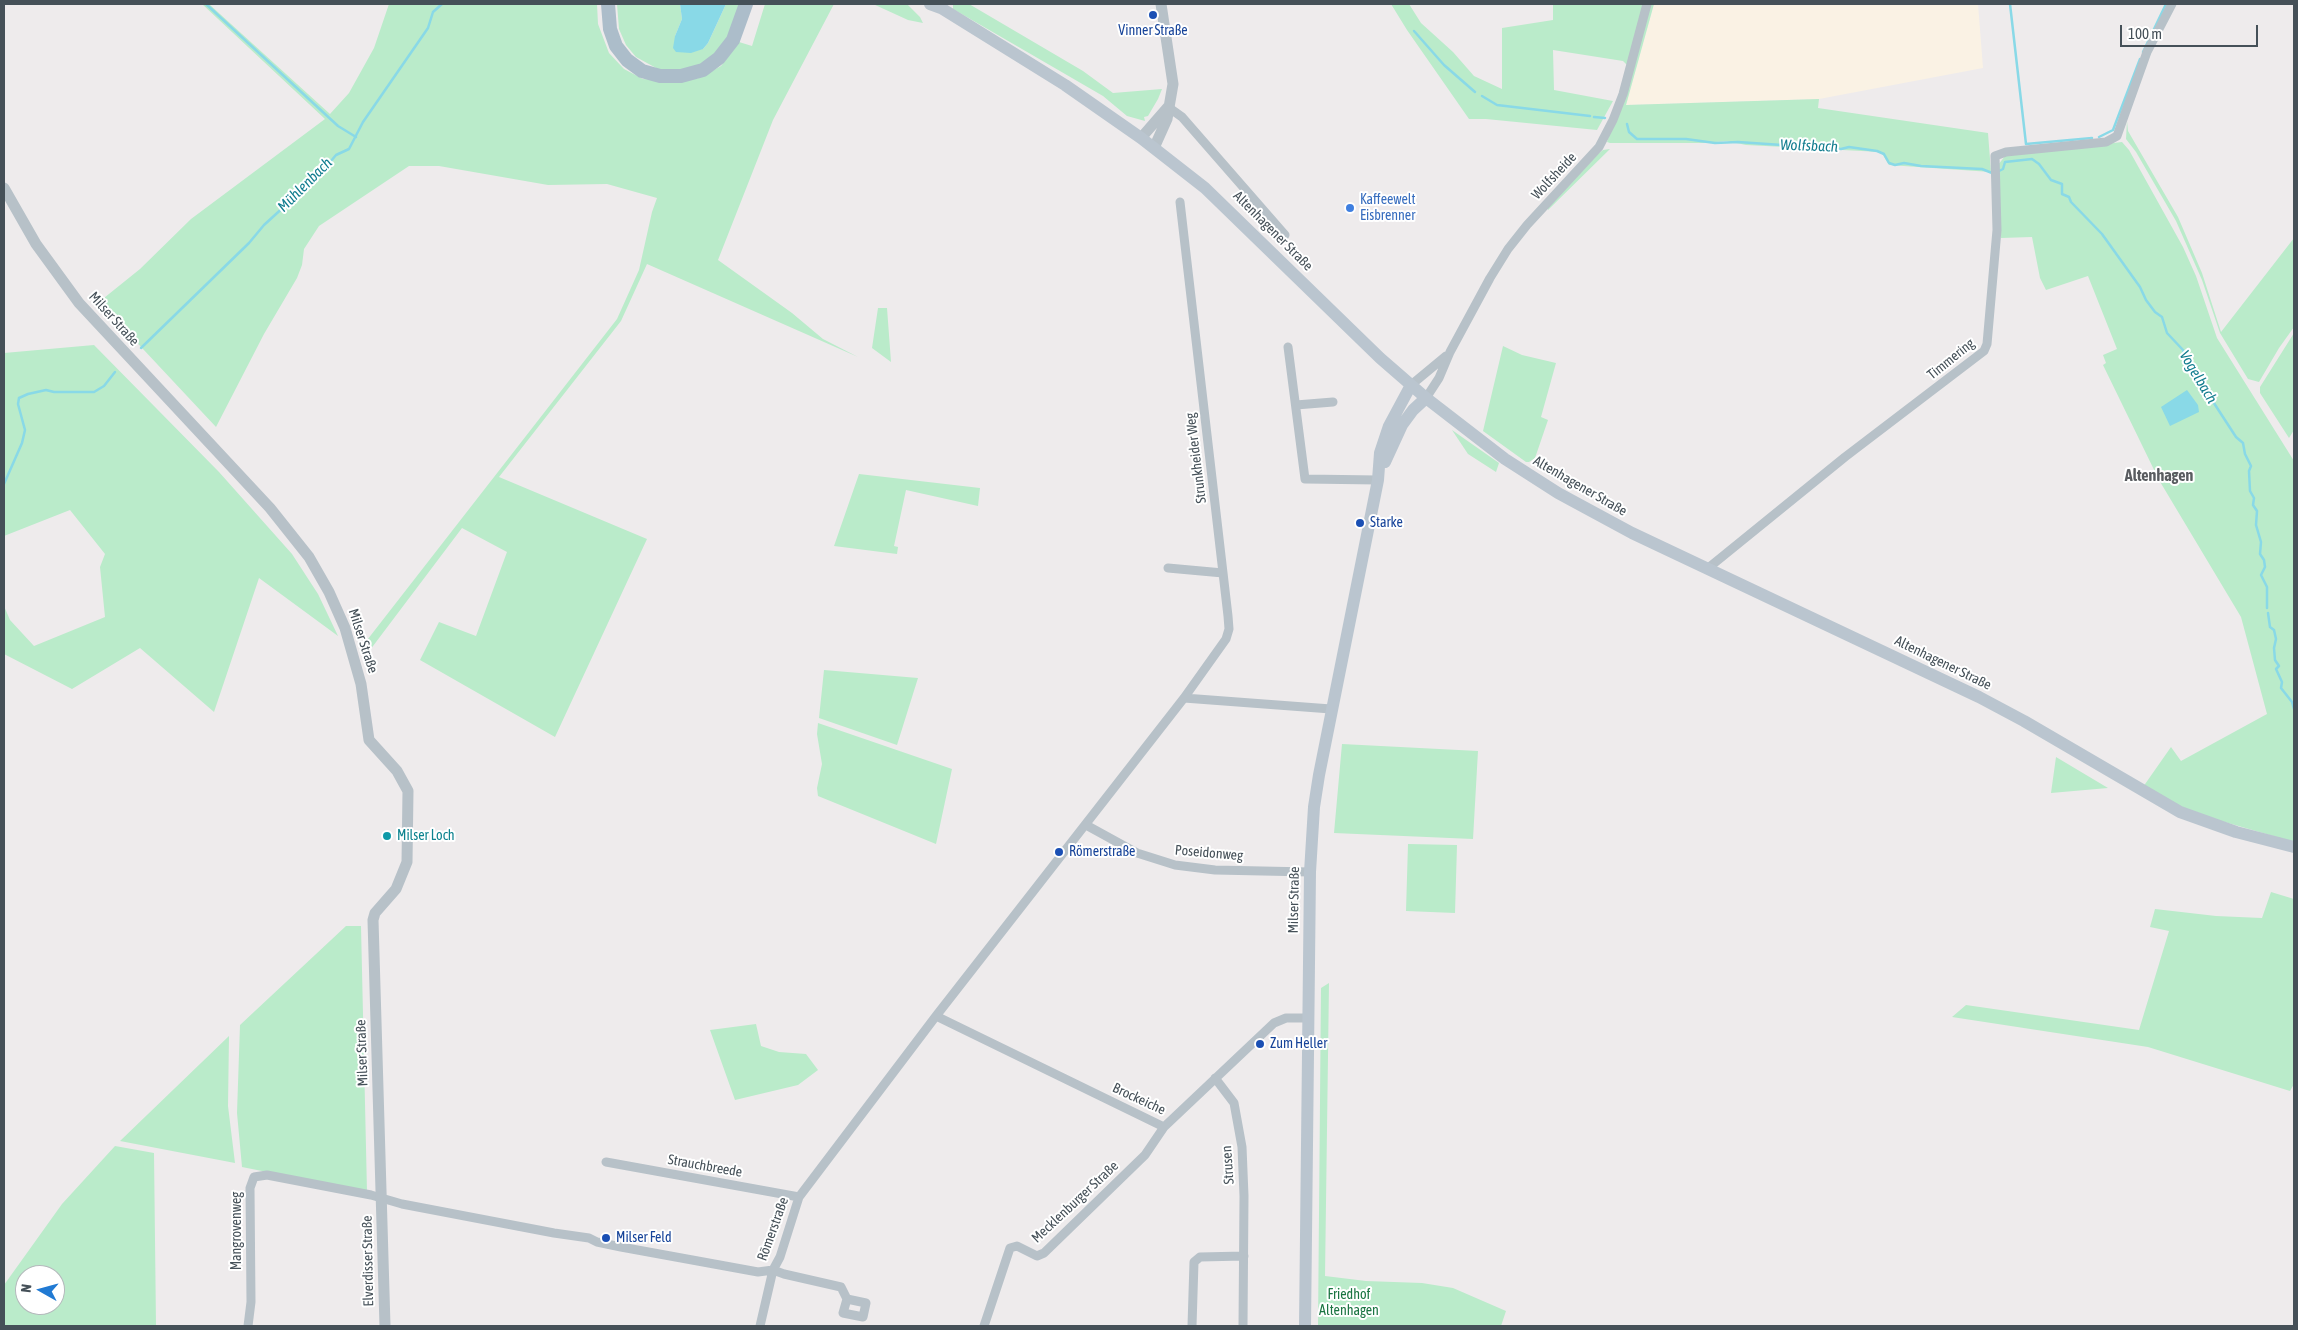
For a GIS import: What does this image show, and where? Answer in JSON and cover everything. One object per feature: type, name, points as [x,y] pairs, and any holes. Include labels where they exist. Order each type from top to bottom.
[{"type":"main road","points":[[600,4],[600,21],[609,47],[619,62],[637,77]]},
{"type":"main road","points":[[608,4],[610,29],[616,46],[627,60],[642,71],[660,76],[681,76],[703,70],[719,58],[733,40],[746,4]]},
{"type":"main road","name":"Altenhagener Straße","points":[[936,5],[1065,85],[1142,138],[1216,197],[1380,358],[1426,398],[1505,459],[1558,493],[1632,533],[1979,697],[2024,721],[2180,812],[2236,832],[2294,847]]},
{"type":"main road","name":"Milser Straße","points":[[1305,1326],[1310,872],[1316,786],[1378,480],[1380,453],[1389,426],[1411,384]]},
{"type":"main road","name":"Milser Straße","points":[[1378,480],[1402,425],[1413,410],[1426,398]]},
{"type":"street","points":[[1154,148],[1163,131],[1173,84],[1161,4]]},
{"type":"street","name":"Wolfsheide","points":[[1426,398],[1439,378],[1450,352],[1490,278],[1508,249],[1527,225],[1599,147],[1613,120],[1623,94],[1647,4]]},
{"type":"street","name":"Timmering","points":[[1707,569],[1845,457],[1984,351],[1987,344],[1997,230],[1995,156],[2006,152],[2106,142],[2117,136],[2147,52],[2172,4]]},
{"type":"street","points":[[1142,138],[1168,107]]},
{"type":"street","points":[[1168,107],[1182,117],[1285,235]]},
{"type":"street","name":"Milser Straße","points":[[4,188],[36,244],[79,302],[270,508],[309,557],[329,592],[345,628],[361,684],[369,740],[397,771],[408,791],[408,862],[396,889],[375,913],[373,920],[382,1197]]},
{"type":"street","name":"Strunkheider Weg","points":[[1180,202],[1229,629],[1226,639],[1184,698]]},
{"type":"street","points":[[1288,347],[1305,479],[1378,480]]},
{"type":"street","name":"Wolfsheide","points":[[1411,384],[1431,370],[1450,352]]},
{"type":"street","points":[[1296,406],[1333,402]]},
{"type":"street","points":[[1168,568],[1223,573]]},
{"type":"street","points":[[1184,698],[1332,709]]},
{"type":"street","name":"Römerstraße","points":[[760,1326],[773,1270],[778,1265],[799,1197],[936,1016],[1184,698]]},
{"type":"street","name":"Poseidonweg","points":[[1086,826],[1136,853],[1174,865],[1215,870],[1310,872]]},
{"type":"street","name":"Brockeiche","points":[[936,1016],[1164,1127],[1274,1023],[1286,1018],[1308,1018]]},
{"type":"street","name":"Strusen","points":[[1215,1078],[1234,1103],[1239,1128],[1244,1196],[1243,1326]]},
{"type":"street","name":"Mecklenburger Straße","points":[[984,1326],[1010,1248],[1017,1246],[1037,1256],[1044,1253],[1145,1155],[1164,1127]]},
{"type":"street","name":"Strauchbreede","points":[[606,1162],[799,1197]]},
{"type":"street","name":"Mangrovenweg","points":[[248,1326],[251,1302],[250,1188],[254,1177],[267,1175],[382,1197]]},
{"type":"street","points":[[382,1197],[554,1233],[589,1238],[605,1244],[758,1272],[773,1270],[841,1287],[847,1298]]},
{"type":"street","name":"Elverdisser Straße","points":[[382,1197],[385,1326]]},
{"type":"street","points":[[1192,1326],[1194,1262],[1200,1257],[1244,1256]]},
{"type":"shaded area","points":[[1654,4],[1978,4],[1983,68],[1819,99],[1626,105]]},
{"type":"green space","points":[[202,4],[209,4],[330,114],[349,93],[374,48],[389,4],[597,4],[598,24],[609,53],[624,69],[643,79],[683,81],[699,78],[721,66],[739,42],[752,46],[765,4],[834,4],[773,120],[718,260],[792,313],[823,339],[858,357],[647,264],[621,321],[499,477],[647,539],[555,737],[420,660],[439,622],[476,636],[507,552],[462,528],[367,654],[364,644],[617,319],[639,270],[657,198],[607,184],[548,185],[439,166],[409,166],[319,226],[304,249],[302,265],[297,278],[264,334],[216,427],[99,302],[140,269],[191,219],[325,119]]},
{"type":"green space","points":[[617,4],[680,4],[682,19],[675,36],[703,49],[708,43],[726,4],[744,4],[735,28],[714,58],[690,70],[658,69],[636,57],[626,45],[619,29]]},
{"type":"green space","points":[[873,4],[907,4],[920,17],[923,23],[908,20]]},
{"type":"green space","points":[[944,4],[969,4],[1083,71],[1113,93],[1162,89],[1158,99],[1148,116],[1144,117],[1145,121],[1127,116],[1103,96],[953,9],[953,5]]},
{"type":"green space","points":[[1391,4],[1409,4],[1421,23],[1453,52],[1474,76],[1502,89],[1502,28],[1553,20],[1553,4],[1644,4],[1627,65],[1623,61],[1553,50],[1554,90],[1613,101],[1597,130],[1469,119]]},
{"type":"green space","points":[[1650,4],[1654,4],[1626,105],[1819,99],[1818,108],[1988,133],[1991,172],[1889,165],[1881,152],[1746,145],[1727,141],[1703,143],[1607,142]]},
{"type":"green space","points":[[2127,121],[2128,131],[2178,217],[2202,273],[2221,332],[2294,238],[2294,327],[2259,382],[2248,379],[2220,333],[2202,280],[2176,221],[2136,152],[2126,139]]},
{"type":"green space","points":[[2122,142],[2129,150],[2183,247],[2196,276],[2217,338],[2294,461],[2294,842],[2190,812],[2143,787],[2171,747],[2181,761],[2267,714],[2241,617],[2159,480],[2103,365],[2106,363],[2103,355],[2117,349],[2088,276],[2046,290],[2040,278],[2032,237],[2001,238],[1998,165],[2005,156]]},
{"type":"green space","points":[[1610,149],[1548,210],[1547,207],[1598,154],[1603,150]]},
{"type":"green space","points":[[878,308],[887,308],[891,362],[872,348]]},
{"type":"green space","points":[[2294,333],[2294,430],[2289,438],[2260,393],[2260,387]]},
{"type":"green space","points":[[94,345],[219,472],[292,554],[318,594],[338,636],[259,578],[214,712],[140,648],[72,689],[4,654],[4,606],[10,620],[34,646],[105,617],[100,567],[105,554],[70,510],[4,536],[4,353]]},
{"type":"green space","points":[[1503,346],[1522,355],[1556,363],[1541,417],[1548,420],[1535,458],[1529,462],[1526,462],[1483,431]]},
{"type":"green space","points":[[1452,430],[1499,463],[1496,472],[1468,454]]},
{"type":"green space","points":[[859,474],[980,488],[978,506],[906,490],[894,546],[898,547],[897,554],[834,546]]},
{"type":"green space","points":[[824,670],[918,678],[897,745],[819,718]]},
{"type":"green space","points":[[818,723],[952,769],[936,844],[818,796],[817,788],[822,764],[817,734]]},
{"type":"green space","points":[[1342,744],[1478,751],[1473,839],[1334,833]]},
{"type":"green space","points":[[2056,757],[2108,788],[2051,793]]},
{"type":"green space","points":[[1408,844],[1457,845],[1455,913],[1406,911]]},
{"type":"green space","points":[[2271,892],[2294,899],[2294,1084],[2290,1091],[2148,1047],[1952,1017],[1966,1005],[2139,1030],[2169,931],[2150,927],[2155,909],[2216,916],[2262,918]]},
{"type":"green space","points":[[346,926],[361,926],[367,1192],[242,1167],[237,1113],[240,1025]]},
{"type":"green space","name":"Friedhof Altenhagen","points":[[1329,983],[1325,1276],[1366,1281],[1422,1283],[1453,1288],[1506,1311],[1501,1326],[1318,1326],[1321,988]]},
{"type":"green space","points":[[756,1024],[761,1046],[779,1052],[806,1054],[818,1070],[798,1085],[735,1100],[710,1030]]},
{"type":"green space","points":[[229,1036],[228,1106],[235,1163],[120,1141]]},
{"type":"green space","points":[[115,1146],[154,1153],[156,1326],[4,1326],[4,1285],[15,1270],[15,1315],[65,1315],[65,1265],[18,1265],[62,1204]]},
{"type":"water","points":[[680,4],[726,4],[708,43],[703,49],[691,53],[676,52],[673,48],[675,36],[682,19]]},
{"type":"water","points":[[2187,390],[2198,405],[2199,412],[2170,426],[2161,407]]},
{"type":"waterway","points":[[206,4],[338,126],[356,137]]},
{"type":"waterway","name":"Mühlenbach","points":[[141,348],[249,243],[264,225],[321,173],[336,155],[349,149],[363,122],[428,28],[433,12],[442,4]]},
{"type":"waterway","name":"Vogelbach","points":[[2010,4],[2026,144],[2092,138]]},
{"type":"waterway","points":[[2143,52],[2166,4]]},
{"type":"waterway","name":"Wolfsbach","points":[[1414,31],[1444,65],[1475,92]]},
{"type":"waterway","points":[[2099,137],[2113,130],[2140,59]]},
{"type":"waterway","name":"Wolfsbach","points":[[1482,96],[1497,105],[1590,116]]},
{"type":"waterway","name":"Wolfsbach","points":[[1594,117],[1605,118]]},
{"type":"waterway","name":"Wolfsbach","points":[[1627,124],[1629,132],[1637,139],[1686,139],[1715,143],[1738,142],[1841,149],[1849,147],[1877,151],[1884,154],[1889,163],[1895,165],[1904,163],[1921,166],[1982,169],[1992,173]]},
{"type":"waterway","name":"Vogelbach","points":[[1999,171],[2003,169],[2005,162],[2032,159],[2039,164],[2051,180],[2062,184],[2062,194],[2069,197],[2071,202],[2102,234],[2140,287],[2146,300],[2155,312],[2162,317],[2167,333],[2183,350],[2186,362],[2197,370],[2197,375],[2210,397],[2236,437],[2243,443],[2245,454],[2251,466],[2249,471],[2250,491],[2254,498],[2253,505],[2257,511],[2256,525],[2261,542],[2260,554],[2264,560],[2265,567],[2261,575],[2267,587],[2267,608]]},
{"type":"waterway","name":"Mühlenbach","points":[[4,484],[22,443],[25,430],[18,404],[19,398],[46,390],[54,392],[94,392],[104,386],[115,372]]},
{"type":"waterway","name":"Vogelbach","points":[[2268,613],[2270,627],[2274,630],[2276,639],[2274,648],[2275,660],[2279,666],[2276,669],[2282,682],[2281,688],[2292,702],[2294,709]]},
{"type":"place","name":"Vinner Straße","points":[[1153,15]]},
{"type":"place","name":"Kaffeewelt Eisbrenner","points":[[1350,208]]},
{"type":"place","name":"Starke","points":[[1360,523]]},
{"type":"place","name":"Milser Loch","points":[[387,836]]},
{"type":"place","name":"Römerstraße","points":[[1059,852]]},
{"type":"place","name":"Zum Heller","points":[[1260,1044]]},
{"type":"place","name":"Milser Feld","points":[[606,1238]]},
{"type":"district","name":"Altenhagen","points":[[2159,476]]}]
